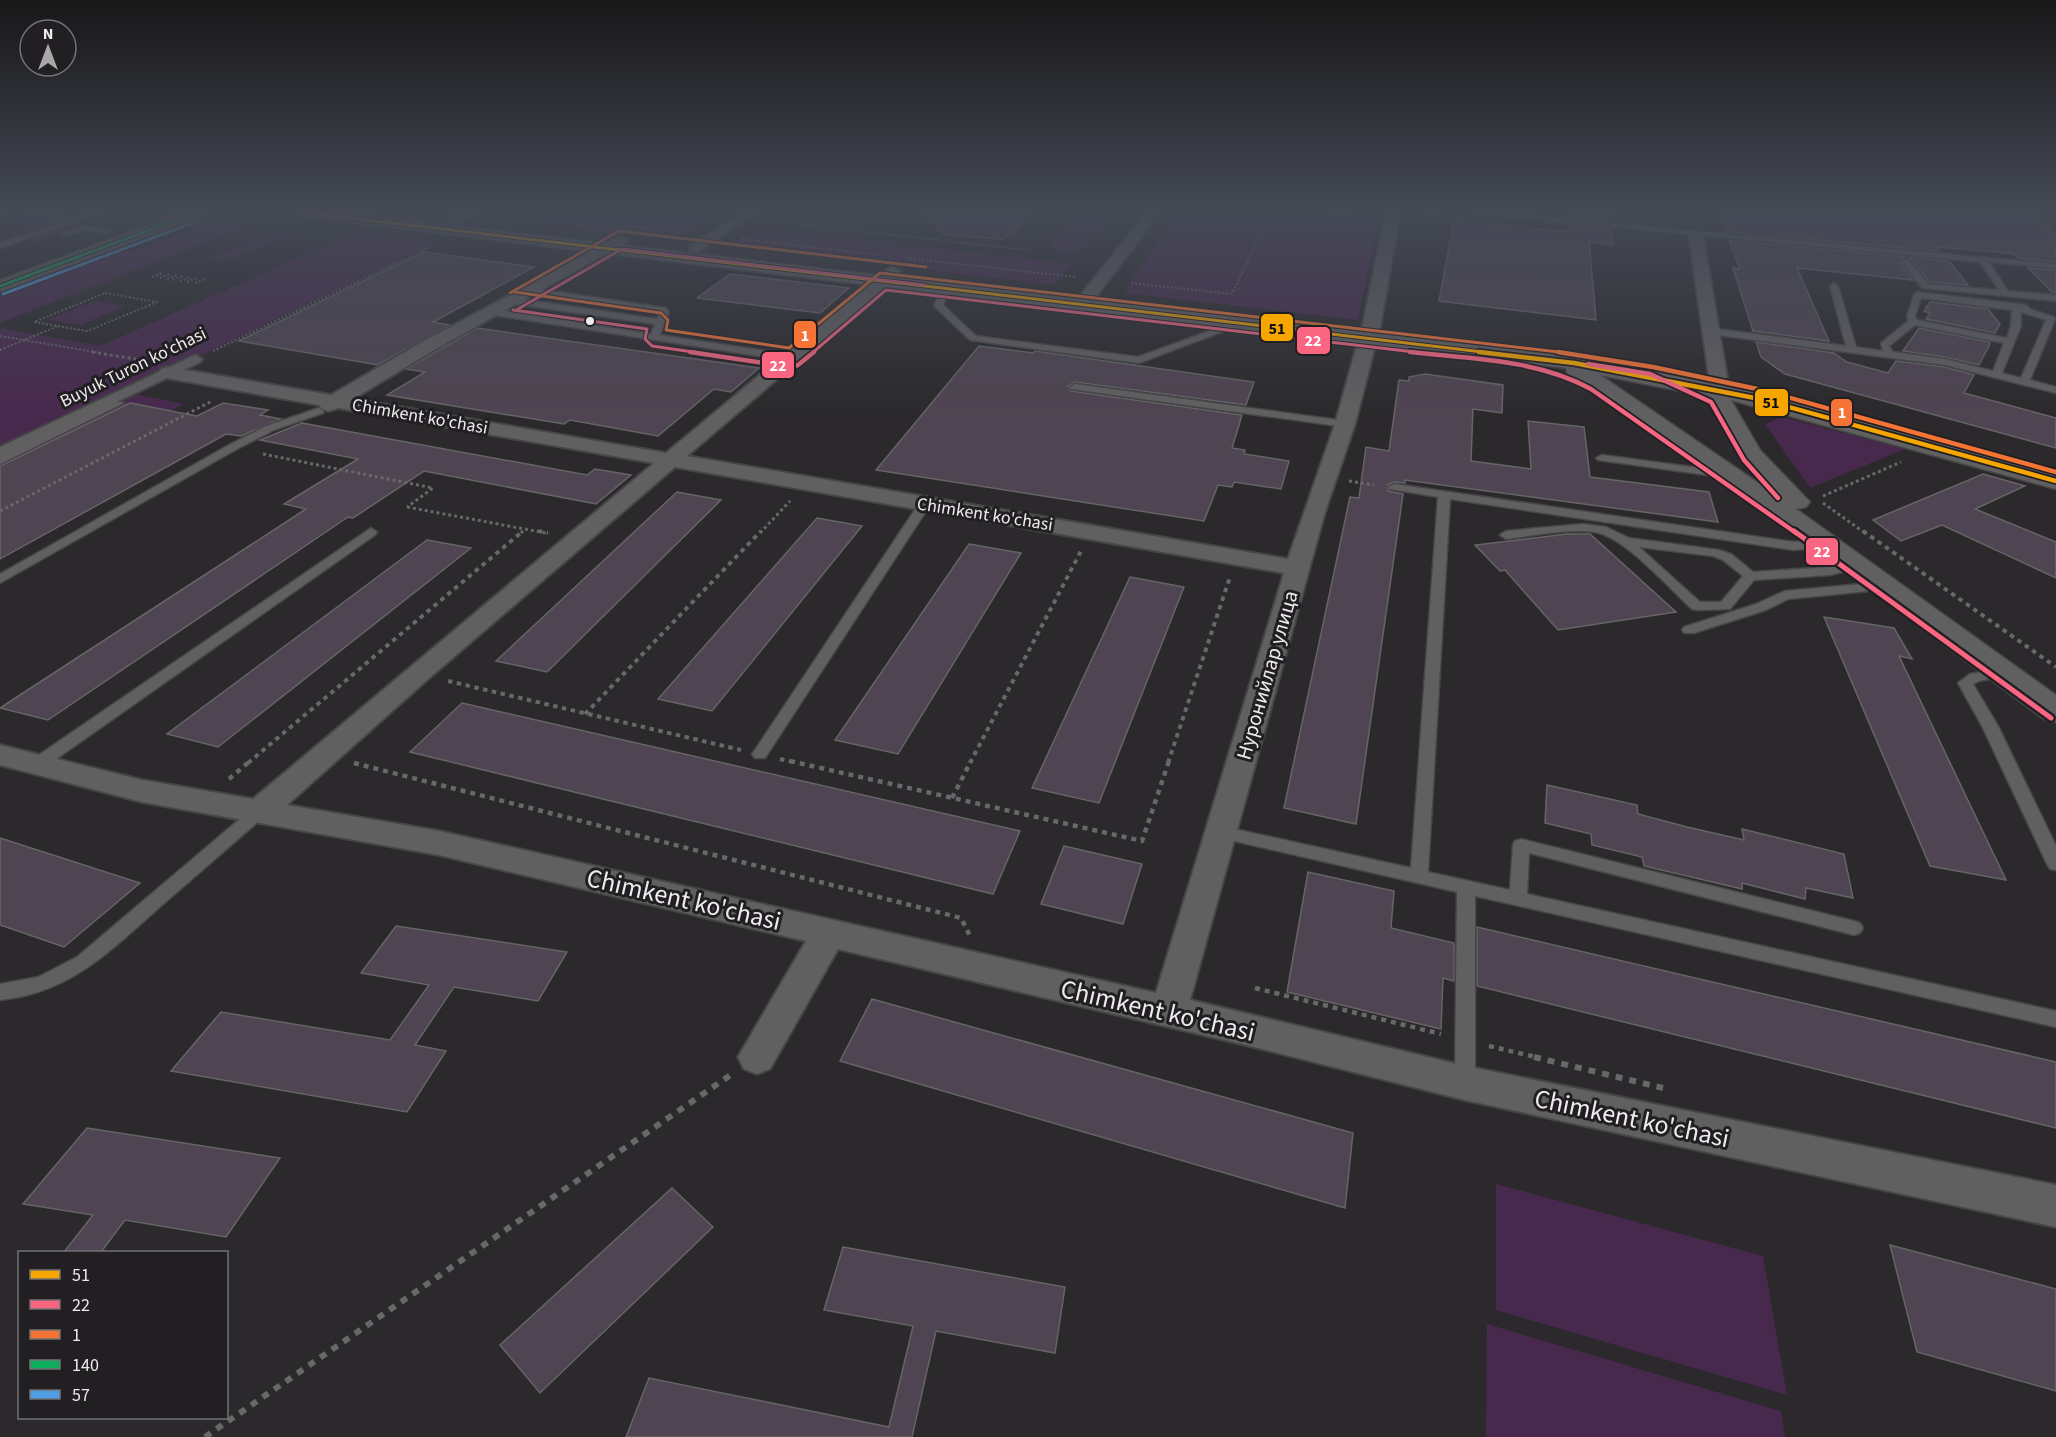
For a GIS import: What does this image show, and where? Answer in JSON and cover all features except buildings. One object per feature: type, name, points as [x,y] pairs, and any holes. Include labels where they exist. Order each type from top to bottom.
[{"type":"main road","points":[[0,286],[16,280]]},
{"type":"main road","points":[[926,280],[946,288],[1085,300],[1653,365],[1708,381],[2056,467]]},
{"type":"main road","points":[[968,280],[1240,323],[1370,333],[1708,381]]},
{"type":"main road","points":[[1534,357],[1584,374],[1825,543],[2056,711]]},
{"type":"main road","points":[[1708,381],[1744,444],[1760,466],[1796,501],[2056,686]]},
{"type":"main road","points":[[1669,432],[1657,415],[1658,399],[1670,391],[1708,381]]},
{"type":"main road","points":[[1726,409],[1735,400],[1762,393],[2056,481]]},
{"type":"main road","points":[[1690,448],[1683,439],[1684,435],[1698,429],[1722,433],[1744,444]]},
{"type":"street","points":[[327,406],[428,346],[514,301],[548,280]]},
{"type":"street","points":[[260,812],[418,673],[792,358],[878,280]]},
{"type":"street","points":[[1085,300],[1101,280]]},
{"type":"street","name":"Нуронийлар улица","points":[[1168,1013],[1324,478],[1345,424],[1370,333],[1380,280]]},
{"type":"street","points":[[1703,280],[1710,331],[1708,381]]},
{"type":"street","name":"Buyuk Turon ko'chasi","points":[[0,453],[195,360]]},
{"type":"street","name":"Chimkent ko'chasi","points":[[174,370],[327,406],[672,460],[1298,568]]},
{"type":"street","name":"Chimkent ko'chasi","points":[[0,756],[142,791],[440,843],[830,932],[1168,1013],[1246,1029],[1465,1083],[2056,1206]]},
{"type":"street","points":[[757,1057],[830,932]]},
{"type":"lane","points":[[1920,280],[1925,286],[2056,298]]},
{"type":"lane","points":[[1996,280],[2005,293]]},
{"type":"lane","points":[[1834,286],[1852,350]]},
{"type":"lane","points":[[946,288],[938,306],[972,338],[1139,360],[1240,323]]},
{"type":"lane","points":[[531,291],[664,311],[654,337]]},
{"type":"lane","points":[[1913,322],[1911,316],[1918,295],[2017,308],[2055,316],[2024,382]]},
{"type":"lane","points":[[514,301],[659,321]]},
{"type":"lane","points":[[1996,375],[2016,326],[2017,308]]},
{"type":"lane","points":[[493,312],[792,358]]},
{"type":"lane","points":[[1890,355],[1884,345],[1913,322],[2010,341]]},
{"type":"lane","points":[[1710,331],[1945,363],[2056,390]]},
{"type":"lane","points":[[1075,387],[1345,424]]},
{"type":"lane","points":[[0,461],[119,404]]},
{"type":"lane","points":[[0,579],[233,447],[270,428],[327,406]]},
{"type":"lane","points":[[1602,458],[1729,475]]},
{"type":"lane","points":[[1394,487],[1794,546],[1825,543]]},
{"type":"lane","points":[[1419,877],[1444,495]]},
{"type":"lane","points":[[760,754],[924,505]]},
{"type":"lane","points":[[1506,535],[1583,528],[1602,530],[1626,541],[1715,553],[1726,557],[1750,576],[1830,571],[1854,565]]},
{"type":"lane","points":[[36,765],[371,532]]},
{"type":"lane","points":[[1626,541],[1696,606],[1725,606],[1750,576]]},
{"type":"lane","points":[[1689,630],[1761,607],[1785,595],[1884,586]]},
{"type":"lane","points":[[2003,672],[1975,676],[1965,683],[1990,726],[2056,864]]},
{"type":"lane","points":[[0,992],[25,991],[54,980],[84,962],[260,812]]},
{"type":"lane","points":[[1221,832],[2056,1019]]},
{"type":"lane","points":[[1518,899],[1521,846],[1854,928]]},
{"type":"lane","points":[[1465,1083],[1466,887]]},
{"type":"path","points":[[197,284],[205,280]]},
{"type":"path","name":"Buyuk Turon ko'chasi","points":[[195,360],[361,280]]},
{"type":"path","points":[[1131,283],[1232,294],[1239,280]]},
{"type":"path","points":[[0,350],[58,326],[87,331],[157,302],[105,293],[34,322],[58,326]]},
{"type":"path","points":[[0,336],[174,370]]},
{"type":"path","points":[[0,511],[242,386]]},
{"type":"path","points":[[233,447],[433,488],[407,507],[578,538]]},
{"type":"path","points":[[1901,462],[1816,498],[2056,667]]},
{"type":"path","points":[[1324,478],[1394,487]]},
{"type":"path","points":[[585,714],[807,483]]},
{"type":"path","points":[[228,780],[525,529]]},
{"type":"path","points":[[952,798],[1091,531]]},
{"type":"path","points":[[418,673],[585,714],[1142,842],[1237,556]]},
{"type":"path","points":[[324,755],[961,918],[973,942]]},
{"type":"path","points":[[1255,988],[1672,1090]]},
{"type":"path","points":[[205,1437],[757,1057]]},
{"type":"shaded area","points":[[36,280],[109,280],[0,323],[0,294]]},
{"type":"shaded area","points":[[249,280],[359,280],[124,392],[184,404],[0,497],[0,328],[100,346]]},
{"type":"shaded area","points":[[1012,280],[1057,280],[1053,285]]},
{"type":"shaded area","points":[[1132,280],[1366,280],[1358,320],[1124,293]]},
{"type":"shaded area","points":[[95,301],[126,306],[80,325],[48,320]]},
{"type":"shaded area","points":[[1782,417],[1905,449],[1810,488],[1765,424]]},
{"type":"shaded area","points":[[1496,1184],[1763,1256],[1787,1395],[1496,1310]]},
{"type":"shaded area","points":[[1487,1324],[1781,1411],[1785,1437],[1486,1437]]},
{"type":"transit line","name":"140","points":[[0,286],[16,280]]},
{"type":"transit line","name":"57","points":[[3,294],[40,280]]},
{"type":"transit line","name":"1","points":[[510,293],[533,280]]},
{"type":"transit line","name":"22","points":[[518,309],[568,280]]},
{"type":"transit line","name":"1","points":[[515,292],[661,313],[668,320],[666,330],[789,348],[871,280]]},
{"type":"transit line","name":"51","points":[[874,280],[1574,363],[1760,399],[2056,481]]},
{"type":"transit line","name":"22","points":[[883,280],[924,285]]},
{"type":"transit line","name":"1","points":[[956,280],[1535,348],[1653,367],[1762,390],[2056,472]]},
{"type":"transit line","name":"22","points":[[513,310],[647,329],[645,339],[652,346],[791,367],[798,365],[886,290],[1532,366],[1569,377],[1591,389],[1783,523],[2051,718]]},
{"type":"transit line","name":"22","points":[[1588,364],[1650,374],[1711,402],[1744,460],[1778,498]]}]
